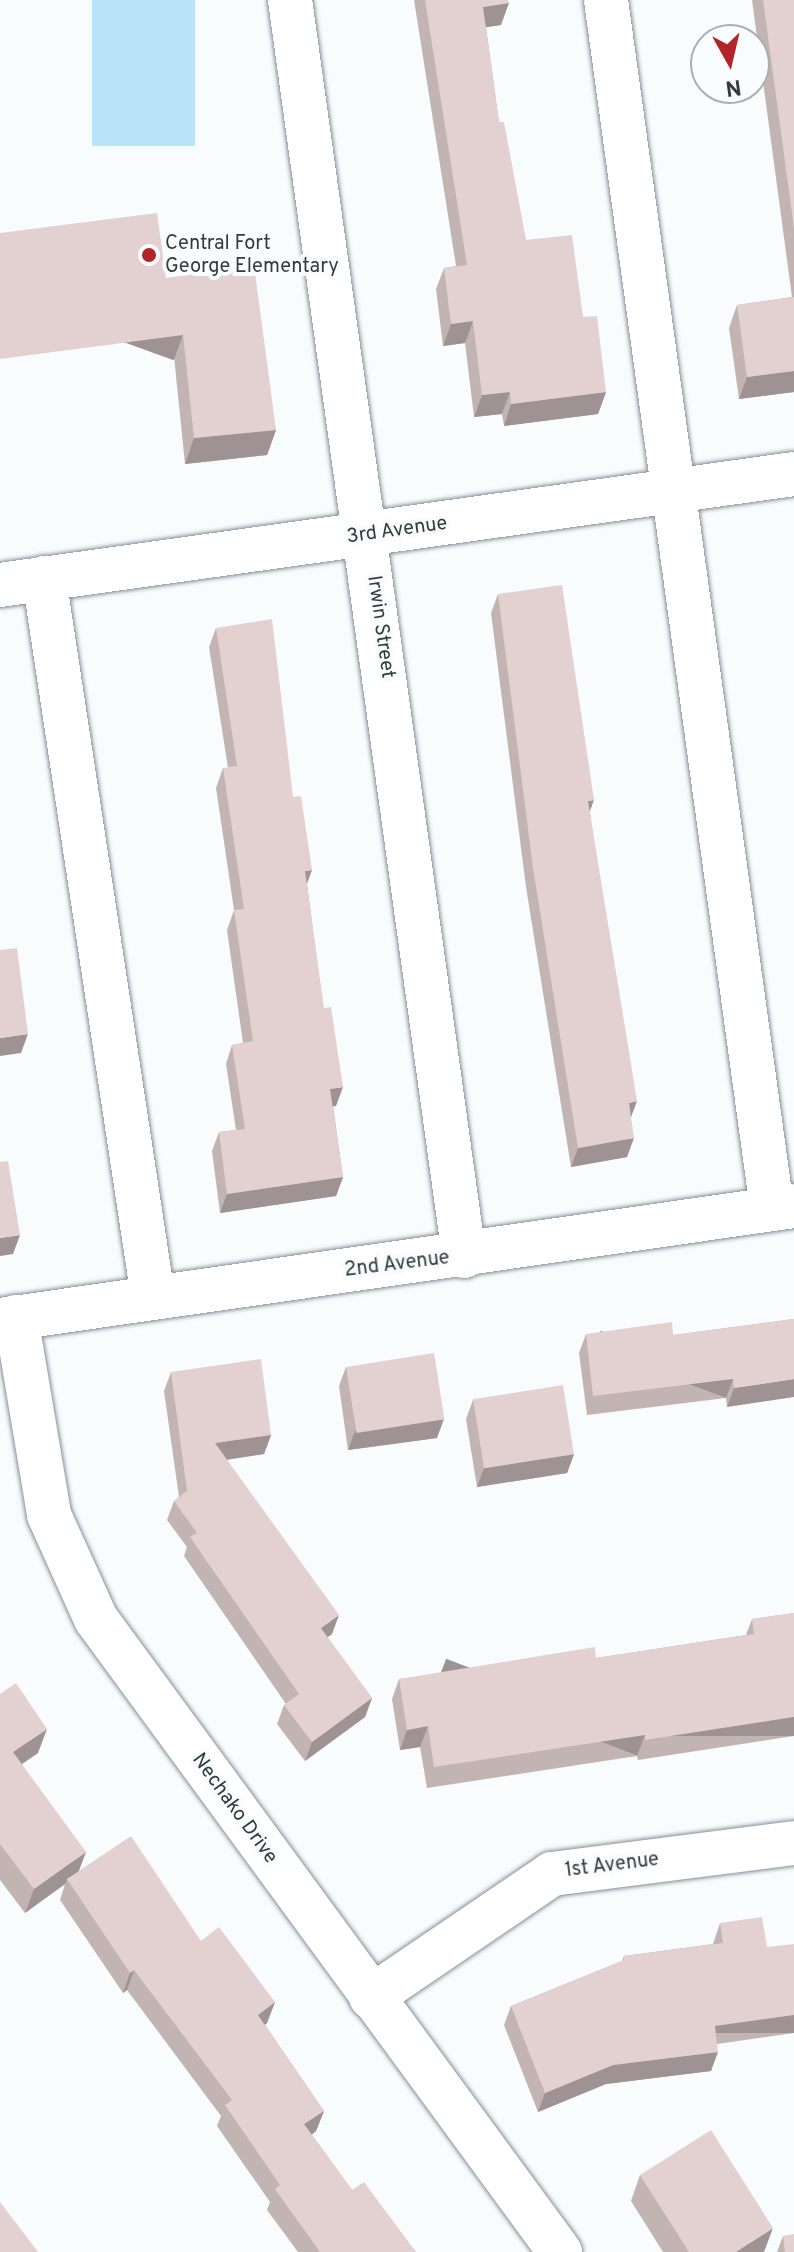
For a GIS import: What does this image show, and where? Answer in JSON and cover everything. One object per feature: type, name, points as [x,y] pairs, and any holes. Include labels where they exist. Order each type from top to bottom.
[{"type":"street","name":"Irwin Street","points":[[290,0],[368,535],[464,1256]]},
{"type":"street","points":[[606,0],[673,491],[783,1207]]},
{"type":"street","name":"3rd Avenue","points":[[0,585],[794,474]]},
{"type":"street","points":[[44,578],[153,1297]]},
{"type":"street","name":"2nd Avenue","points":[[8,1318],[464,1256],[783,1207]]},
{"type":"street","name":"Nechako Drive","points":[[8,1318],[49,1515],[96,1619],[560,2252]]},
{"type":"street","name":"1st Avenue","points":[[371,1997],[552,1874],[794,1843]]},
{"type":"shaded area","points":[[92,0],[195,0],[195,146],[92,146]]},
{"type":"building","points":[[425,0],[508,0],[509,3],[483,7],[499,122],[504,122],[526,240],[572,235],[583,317],[597,316],[606,392],[511,404],[510,392],[482,395],[473,321],[451,324],[444,268],[467,265]]},
{"type":"building","points":[[763,0],[794,0],[794,228],[770,51],[770,24],[766,24]]},
{"type":"building","points":[[157,213],[166,278],[254,265],[276,430],[194,438],[183,335],[0,359],[0,233]]},
{"type":"building","points":[[794,297],[794,371],[747,377],[737,305]]},
{"type":"building","points":[[562,585],[594,800],[588,801],[637,1101],[629,1103],[634,1138],[578,1148],[533,868],[498,594]]},
{"type":"building","points":[[272,619],[293,797],[301,796],[312,870],[305,871],[324,1008],[331,1007],[343,1087],[330,1089],[343,1177],[227,1194],[219,1132],[245,1129],[232,1045],[253,1041],[234,910],[244,909],[223,768],[237,766],[216,628]]},
{"type":"building","points":[[17,948],[28,1034],[0,1038],[0,950]]},
{"type":"building","points":[[8,1161],[20,1235],[0,1238],[0,1162]]},
{"type":"building","points":[[794,1319],[794,1379],[734,1388],[733,1379],[593,1396],[586,1334],[672,1322],[673,1335]]},
{"type":"building","points":[[434,1353],[444,1419],[357,1433],[346,1367]]},
{"type":"building","points":[[261,1359],[271,1435],[215,1443],[339,1615],[321,1628],[372,1698],[312,1742],[284,1705],[299,1694],[190,1537],[197,1533],[174,1501],[187,1491],[171,1372]]},
{"type":"building","points":[[563,1385],[574,1454],[484,1468],[473,1399]]},
{"type":"building","points":[[794,1613],[794,1717],[645,1740],[645,1735],[434,1767],[428,1726],[407,1730],[399,1679],[595,1647],[596,1658],[754,1634],[752,1619]]},
{"type":"building","points":[[16,1683],[47,1729],[13,1752],[86,1852],[34,1889],[0,1844],[0,1694]]},
{"type":"building","points":[[131,1836],[201,1941],[219,1927],[275,2002],[258,2015],[324,2111],[304,2124],[352,2190],[364,2182],[416,2252],[320,2252],[275,2189],[280,2185],[225,2105],[232,2100],[134,1970],[130,1973],[67,1879]]},
{"type":"building","points":[[762,1917],[767,1947],[794,1944],[794,2015],[715,2026],[718,2052],[613,2065],[545,2093],[511,2006],[624,1960],[624,1956],[723,1943],[720,1923]]},
{"type":"building","points":[[711,2130],[773,2228],[736,2252],[689,2252],[640,2175]]},
{"type":"building","points":[[0,2202],[38,2252],[0,2252]]},
{"type":"building","points":[[794,2234],[794,2252],[785,2252],[783,2236]]},
{"type":"place","name":"Central Fort George Elementary","points":[[149,255]]}]
